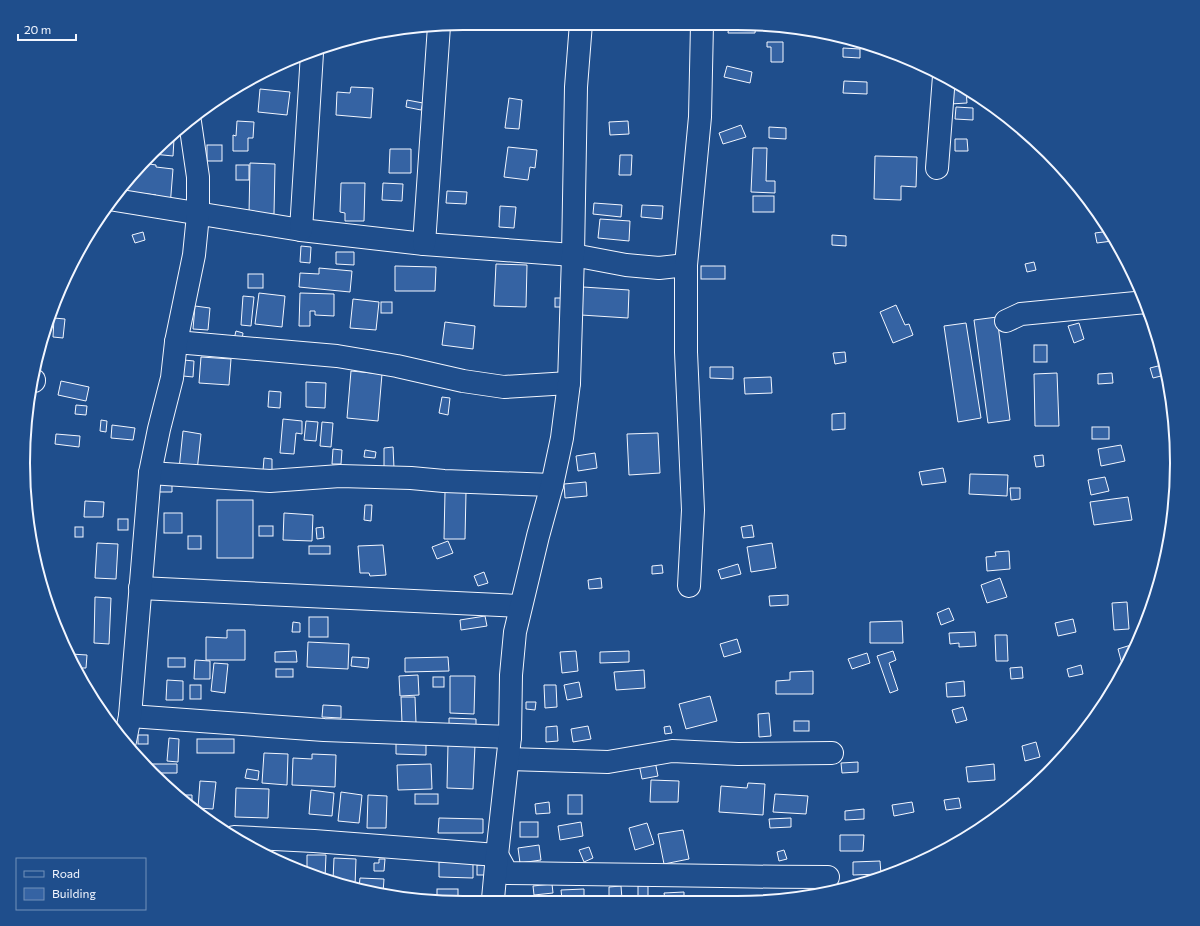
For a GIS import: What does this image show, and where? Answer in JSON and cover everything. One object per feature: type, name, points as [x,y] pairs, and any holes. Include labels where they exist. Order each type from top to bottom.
[{"type":"street","points":[[494,896],[497,855],[510,737],[511,675],[515,632],[520,606],[552,485],[562,438],[568,382],[573,255],[576,88],[580,30]]},
{"type":"street","points":[[689,586],[693,510],[686,352],[686,265],[700,117],[702,30]]},
{"type":"street","points":[[424,244],[439,31]]},
{"type":"street","points":[[301,230],[312,58]]},
{"type":"street","points":[[937,168],[944,83]]},
{"type":"street","points":[[126,735],[130,716],[150,473],[172,378],[176,342],[194,255],[198,215],[198,177],[191,126]]},
{"type":"street","points":[[118,201],[198,215],[301,230],[424,244],[573,255],[626,265],[659,268],[686,265]]},
{"type":"street","points":[[1006,321],[1021,314],[1139,303]]},
{"type":"street","points":[[176,342],[338,356],[397,366],[463,381],[504,387],[568,382]]},
{"type":"street","points":[[150,473],[270,481],[340,476],[552,485]]},
{"type":"street","points":[[140,588],[520,606]]},
{"type":"street","points":[[130,716],[324,730],[510,737]]},
{"type":"street","points":[[508,759],[608,762],[672,751],[738,754],[832,753]]},
{"type":"street","points":[[245,838],[314,841],[497,855]]},
{"type":"street","points":[[497,855],[507,872],[736,877],[828,877]]},
{"type":"building","points":[[728,30],[755,31],[755,33],[728,33]]},
{"type":"building","points":[[767,42],[783,42],[783,62],[771,62],[771,47],[767,47]]},
{"type":"building","points":[[843,48],[860,49],[860,58],[843,57]]},
{"type":"building","points":[[727,66],[752,72],[750,83],[724,77]]},
{"type":"building","points":[[844,81],[867,82],[867,94],[843,93]]},
{"type":"building","points":[[351,87],[373,88],[371,118],[336,115],[337,92],[350,93]]},
{"type":"building","points":[[260,89],[290,92],[287,115],[258,112]]},
{"type":"building","points":[[949,89],[955,89],[966,96],[967,103],[950,104]]},
{"type":"building","points":[[509,98],[522,100],[519,129],[505,128]]},
{"type":"building","points":[[407,100],[423,103],[421,110],[406,107]]},
{"type":"building","points":[[956,107],[973,108],[973,120],[955,119]]},
{"type":"building","points":[[237,121],[254,122],[253,138],[248,138],[248,151],[233,151],[233,135],[236,136]]},
{"type":"building","points":[[628,121],[629,134],[610,135],[609,122]]},
{"type":"building","points":[[741,125],[746,137],[723,144],[719,133]]},
{"type":"building","points":[[769,127],[786,128],[786,139],[769,138]]},
{"type":"building","points":[[955,139],[967,139],[968,151],[955,151]]},
{"type":"building","points":[[174,141],[173,156],[159,155]]},
{"type":"building","points":[[207,145],[222,145],[222,161],[207,161]]},
{"type":"building","points":[[508,147],[537,150],[535,168],[530,167],[528,180],[504,177]]},
{"type":"building","points":[[753,148],[767,148],[766,181],[775,181],[775,193],[751,192]]},
{"type":"building","points":[[390,149],[411,149],[411,173],[389,173]]},
{"type":"building","points":[[620,155],[632,155],[631,175],[619,175]]},
{"type":"building","points":[[875,156],[917,157],[916,187],[901,186],[901,200],[874,199]]},
{"type":"building","points":[[250,163],[275,164],[274,214],[249,214]]},
{"type":"building","points":[[150,164],[156,165],[156,167],[173,169],[170,207],[155,205],[156,195],[126,191]]},
{"type":"building","points":[[236,165],[249,165],[249,180],[236,180]]},
{"type":"building","points":[[341,183],[365,183],[364,221],[345,221],[345,213],[340,212]]},
{"type":"building","points":[[383,183],[403,184],[402,201],[382,200]]},
{"type":"building","points":[[447,191],[467,192],[466,204],[446,203]]},
{"type":"building","points":[[753,196],[774,196],[774,212],[753,212]]},
{"type":"building","points":[[594,203],[622,205],[621,217],[593,214]]},
{"type":"building","points":[[642,205],[663,206],[662,219],[641,217]]},
{"type":"building","points":[[500,206],[516,207],[514,228],[499,227]]},
{"type":"building","points":[[600,219],[630,221],[629,241],[598,238]]},
{"type":"building","points":[[143,232],[145,240],[135,243],[132,235]]},
{"type":"building","points":[[1103,232],[1109,241],[1097,243],[1095,233]]},
{"type":"building","points":[[832,235],[846,236],[846,246],[832,245]]},
{"type":"building","points":[[301,246],[311,247],[310,263],[300,262]]},
{"type":"building","points":[[336,252],[354,252],[354,265],[336,264]]},
{"type":"building","points":[[1034,262],[1036,270],[1027,272],[1025,264]]},
{"type":"building","points":[[496,264],[527,265],[526,307],[494,306]]},
{"type":"building","points":[[395,266],[436,267],[435,291],[395,291]]},
{"type":"building","points":[[701,266],[725,266],[725,279],[701,279]]},
{"type":"building","points":[[319,268],[352,271],[350,292],[299,287],[300,273],[319,274]]},
{"type":"building","points":[[248,274],[263,274],[263,288],[248,288]]},
{"type":"building","points":[[583,287],[629,290],[628,318],[581,315]]},
{"type":"building","points":[[259,293],[285,296],[282,327],[255,324]]},
{"type":"building","points":[[300,293],[334,294],[334,316],[315,315],[315,311],[310,311],[310,326],[299,326]]},
{"type":"building","points":[[243,296],[254,297],[251,326],[241,325]]},
{"type":"building","points":[[555,298],[566,298],[566,307],[555,307]]},
{"type":"building","points":[[353,299],[379,302],[376,330],[350,328]]},
{"type":"building","points":[[381,302],[392,302],[392,313],[381,313]]},
{"type":"building","points":[[896,305],[905,325],[909,324],[913,335],[893,343],[880,312]]},
{"type":"building","points":[[195,306],[210,308],[208,330],[193,329]]},
{"type":"building","points":[[997,317],[1010,420],[988,423],[974,320]]},
{"type":"building","points":[[55,318],[65,319],[63,338],[53,337]]},
{"type":"building","points":[[445,322],[475,326],[473,349],[442,345]]},
{"type":"building","points":[[966,323],[981,418],[958,422],[944,326]]},
{"type":"building","points":[[1079,323],[1084,339],[1074,343],[1068,326]]},
{"type":"building","points":[[236,331],[243,333],[242,340],[234,339]]},
{"type":"building","points":[[1034,345],[1047,345],[1047,362],[1034,362]]},
{"type":"building","points":[[845,352],[846,362],[835,364],[833,353]]},
{"type":"building","points":[[201,357],[231,359],[229,385],[199,383]]},
{"type":"building","points":[[184,360],[194,361],[193,377],[183,376]]},
{"type":"building","points":[[1159,366],[1161,376],[1153,378],[1150,368]]},
{"type":"building","points":[[710,367],[733,367],[733,379],[710,378]]},
{"type":"building","points":[[351,371],[382,374],[378,421],[347,418]]},
{"type":"building","points":[[1057,373],[1059,426],[1035,426],[1034,374]]},
{"type":"building","points":[[1112,373],[1113,383],[1098,384],[1098,374]]},
{"type":"building","points":[[771,377],[772,393],[745,394],[744,378]]},
{"type":"building","points":[[61,381],[89,387],[86,401],[58,395]]},
{"type":"building","points":[[306,382],[326,383],[325,408],[306,407]]},
{"type":"building","points":[[269,391],[281,392],[280,408],[268,407]]},
{"type":"building","points":[[442,397],[450,398],[448,415],[439,413]]},
{"type":"building","points":[[76,405],[87,406],[86,415],[75,414]]},
{"type":"building","points":[[845,413],[845,429],[832,430],[832,414]]},
{"type":"building","points":[[283,419],[302,421],[302,434],[296,433],[294,454],[280,453]]},
{"type":"building","points":[[101,420],[107,421],[106,432],[100,431]]},
{"type":"building","points":[[306,421],[318,422],[316,441],[304,440]]},
{"type":"building","points":[[322,422],[333,423],[331,447],[320,446]]},
{"type":"building","points":[[112,425],[135,428],[133,440],[111,438]]},
{"type":"building","points":[[1092,427],[1109,427],[1109,439],[1092,439]]},
{"type":"building","points":[[183,431],[201,434],[197,471],[179,469]]},
{"type":"building","points":[[658,433],[660,473],[629,475],[627,434]]},
{"type":"building","points":[[56,434],[80,436],[79,447],[55,444]]},
{"type":"building","points":[[1121,445],[1125,461],[1101,466],[1098,449]]},
{"type":"building","points":[[393,447],[394,468],[384,469],[384,448]]},
{"type":"building","points":[[333,449],[342,450],[341,464],[332,464]]},
{"type":"building","points":[[365,450],[376,452],[375,458],[364,457]]},
{"type":"building","points":[[595,453],[597,468],[578,471],[576,456]]},
{"type":"building","points":[[1043,455],[1044,466],[1036,467],[1034,456]]},
{"type":"building","points":[[264,458],[272,459],[272,471],[263,471]]},
{"type":"building","points":[[943,468],[946,482],[922,485],[919,472]]},
{"type":"building","points":[[970,474],[1008,475],[1007,496],[969,494]]},
{"type":"building","points":[[1105,477],[1109,491],[1091,495],[1088,480]]},
{"type":"building","points":[[159,482],[172,482],[172,492],[158,492]]},
{"type":"building","points":[[586,482],[587,496],[565,498],[564,484]]},
{"type":"building","points":[[1010,488],[1020,488],[1020,499],[1011,500]]},
{"type":"building","points":[[445,492],[466,492],[465,539],[444,539]]},
{"type":"building","points":[[1128,497],[1132,520],[1094,525],[1090,502]]},
{"type":"building","points":[[217,500],[253,500],[253,558],[217,558]]},
{"type":"building","points":[[85,501],[104,502],[103,517],[84,517]]},
{"type":"building","points":[[365,505],[372,505],[371,521],[364,520]]},
{"type":"building","points":[[164,513],[182,513],[182,533],[164,533]]},
{"type":"building","points":[[284,513],[313,515],[312,541],[283,540]]},
{"type":"building","points":[[118,519],[128,519],[128,530],[118,530]]},
{"type":"building","points":[[752,525],[754,537],[743,538],[741,527]]},
{"type":"building","points":[[259,526],[273,526],[273,536],[259,536]]},
{"type":"building","points":[[75,527],[83,527],[83,537],[75,537]]},
{"type":"building","points":[[323,527],[324,538],[317,539],[316,528]]},
{"type":"building","points":[[188,536],[201,536],[201,549],[188,549]]},
{"type":"building","points":[[448,541],[453,553],[437,559],[432,547]]},
{"type":"building","points":[[97,543],[118,544],[116,579],[95,578]]},
{"type":"building","points":[[772,543],[776,568],[751,572],[747,547]]},
{"type":"building","points":[[383,545],[386,575],[370,576],[369,573],[360,573],[358,546]]},
{"type":"building","points":[[309,546],[330,546],[330,554],[309,554]]},
{"type":"building","points":[[1009,551],[1010,569],[987,571],[986,557],[996,556],[995,552]]},
{"type":"building","points":[[738,564],[741,574],[721,579],[718,570]]},
{"type":"building","points":[[662,565],[663,573],[652,574],[652,566]]},
{"type":"building","points":[[484,572],[488,583],[478,586],[474,576]]},
{"type":"building","points":[[601,578],[602,588],[589,589],[588,580]]},
{"type":"building","points":[[1000,578],[1007,597],[987,603],[981,585]]},
{"type":"building","points":[[788,595],[788,605],[770,606],[769,596]]},
{"type":"building","points":[[95,597],[111,598],[109,644],[94,643]]},
{"type":"building","points":[[1127,602],[1129,629],[1114,630],[1112,603]]},
{"type":"building","points":[[949,608],[954,620],[941,625],[937,613]]},
{"type":"building","points":[[485,616],[487,626],[461,630],[460,620]]},
{"type":"building","points":[[309,617],[328,617],[328,637],[309,637]]},
{"type":"building","points":[[1073,619],[1076,632],[1058,636],[1055,623]]},
{"type":"building","points":[[902,621],[903,643],[870,643],[870,622]]},
{"type":"building","points":[[293,622],[300,623],[300,632],[292,632]]},
{"type":"building","points":[[227,630],[245,630],[245,660],[206,660],[206,637],[227,638]]},
{"type":"building","points":[[975,632],[976,646],[959,647],[959,643],[950,644],[949,633]]},
{"type":"building","points":[[995,635],[1007,635],[1008,661],[996,661]]},
{"type":"building","points":[[737,639],[741,652],[724,657],[720,644]]},
{"type":"building","points":[[308,642],[349,644],[348,669],[307,667]]},
{"type":"building","points":[[1129,645],[1121,662],[1118,649]]},
{"type":"building","points":[[296,651],[297,662],[275,662],[275,652]]},
{"type":"building","points":[[576,651],[578,671],[562,673],[560,652]]},
{"type":"building","points":[[629,651],[629,662],[600,663],[600,652]]},
{"type":"building","points":[[893,651],[896,660],[889,663],[898,690],[890,693],[877,656]]},
{"type":"building","points":[[867,653],[870,663],[852,669],[848,659]]},
{"type":"building","points":[[75,654],[87,655],[86,668],[82,668]]},
{"type":"building","points":[[352,657],[369,658],[368,668],[351,666]]},
{"type":"building","points":[[448,657],[449,671],[405,672],[405,658]]},
{"type":"building","points":[[168,658],[185,658],[185,667],[168,667]]},
{"type":"building","points":[[195,660],[210,661],[210,679],[194,679]]},
{"type":"building","points":[[214,663],[228,664],[225,693],[211,691]]},
{"type":"building","points":[[1081,665],[1083,674],[1069,677],[1067,669]]},
{"type":"building","points":[[1022,667],[1023,678],[1011,679],[1010,668]]},
{"type":"building","points":[[276,669],[293,669],[293,677],[276,677]]},
{"type":"building","points":[[644,670],[645,688],[616,690],[614,672]]},
{"type":"building","points":[[813,671],[813,694],[776,694],[776,681],[790,680],[790,672]]},
{"type":"building","points":[[418,675],[419,695],[400,696],[399,676]]},
{"type":"building","points":[[450,676],[475,676],[474,714],[450,713]]},
{"type":"building","points":[[433,677],[444,677],[444,687],[433,687]]},
{"type":"building","points":[[167,680],[183,681],[183,700],[166,700]]},
{"type":"building","points":[[964,681],[965,696],[947,697],[946,683]]},
{"type":"building","points":[[579,682],[582,697],[567,700],[564,685]]},
{"type":"building","points":[[190,685],[201,685],[201,699],[190,699]]},
{"type":"building","points":[[544,685],[556,685],[557,707],[545,708]]},
{"type":"building","points":[[710,696],[717,721],[686,729],[679,704]]},
{"type":"building","points":[[401,697],[415,697],[416,723],[402,723]]},
{"type":"building","points":[[526,702],[536,702],[535,710],[526,709]]},
{"type":"building","points":[[323,705],[341,706],[341,718],[322,717]]},
{"type":"building","points":[[963,707],[967,720],[956,723],[952,710]]},
{"type":"building","points":[[769,713],[771,736],[759,737],[758,714]]},
{"type":"building","points":[[449,718],[476,719],[476,729],[449,728]]},
{"type":"building","points":[[794,721],[809,721],[809,731],[794,731]]},
{"type":"building","points":[[557,726],[558,741],[546,742],[546,727]]},
{"type":"building","points":[[588,726],[591,739],[573,742],[571,729]]},
{"type":"building","points":[[670,726],[672,733],[665,734],[664,727]]},
{"type":"building","points":[[138,735],[148,735],[148,744],[138,744]]},
{"type":"building","points":[[169,738],[179,739],[178,762],[167,761]]},
{"type":"building","points":[[197,739],[234,739],[234,753],[197,753]]},
{"type":"building","points":[[396,740],[426,741],[426,755],[396,754]]},
{"type":"building","points":[[1036,742],[1040,757],[1025,761],[1022,746]]},
{"type":"building","points":[[448,744],[475,745],[473,789],[447,788]]},
{"type":"building","points":[[264,753],[288,754],[287,785],[262,783]]},
{"type":"building","points":[[312,754],[336,755],[335,787],[292,785],[293,758],[312,759]]},
{"type":"building","points":[[654,756],[658,776],[642,779],[638,759]]},
{"type":"building","points":[[858,762],[858,772],[842,773],[841,763]]},
{"type":"building","points":[[152,764],[177,764],[177,773],[161,773]]},
{"type":"building","points":[[431,764],[432,789],[398,790],[397,765]]},
{"type":"building","points":[[994,764],[995,780],[968,782],[966,767]]},
{"type":"building","points":[[247,769],[259,771],[258,780],[245,778]]},
{"type":"building","points":[[651,780],[679,781],[678,802],[650,802]]},
{"type":"building","points":[[200,781],[216,782],[213,809],[201,808],[198,806]]},
{"type":"building","points":[[748,783],[765,784],[763,815],[719,812],[721,786],[747,788]]},
{"type":"building","points":[[236,788],[269,789],[268,818],[235,817]]},
{"type":"building","points":[[311,790],[334,793],[332,816],[309,814]]},
{"type":"building","points":[[341,792],[362,795],[359,823],[338,821]]},
{"type":"building","points":[[415,794],[438,794],[438,804],[415,804]]},
{"type":"building","points":[[775,794],[808,796],[806,814],[773,812]]},
{"type":"building","points":[[185,795],[192,795],[192,801]]},
{"type":"building","points":[[368,795],[387,796],[386,828],[367,828]]},
{"type":"building","points":[[568,795],[582,795],[582,814],[568,814]]},
{"type":"building","points":[[959,798],[961,808],[946,810],[944,800]]},
{"type":"building","points":[[549,802],[550,813],[536,814],[535,804]]},
{"type":"building","points":[[912,802],[914,812],[894,816],[892,805]]},
{"type":"building","points":[[864,809],[864,819],[845,820],[845,811]]},
{"type":"building","points":[[439,818],[483,819],[483,833],[438,833]]},
{"type":"building","points":[[791,818],[791,827],[770,828],[769,819]]},
{"type":"building","points":[[520,822],[538,822],[538,837],[520,837]]},
{"type":"building","points":[[581,822],[583,836],[560,840],[558,826]]},
{"type":"building","points":[[647,823],[654,844],[635,850],[629,828]]},
{"type":"building","points":[[683,830],[689,859],[664,864],[658,834]]},
{"type":"building","points":[[840,835],[864,835],[863,851],[840,851]]},
{"type":"building","points":[[539,845],[541,860],[520,863],[518,848]]},
{"type":"building","points":[[589,847],[593,858],[584,862],[579,850]]},
{"type":"building","points":[[784,850],[787,859],[779,861],[777,852]]},
{"type":"building","points":[[307,855],[326,855],[325,873],[307,867]]},
{"type":"building","points":[[334,858],[356,859],[355,882],[333,876]]},
{"type":"building","points":[[379,859],[385,859],[384,871],[374,871],[374,863],[379,863]]},
{"type":"building","points":[[880,861],[881,871],[871,874],[853,875],[853,862]]},
{"type":"building","points":[[439,862],[473,863],[473,878],[439,877]]},
{"type":"building","points":[[477,865],[488,865],[488,875],[477,875]]},
{"type":"building","points":[[360,878],[384,879],[383,889],[359,883]]},
{"type":"building","points":[[552,884],[553,893],[534,895],[533,886]]},
{"type":"building","points":[[621,886],[622,896],[609,896],[609,887]]},
{"type":"building","points":[[638,886],[648,886],[648,896],[638,896]]},
{"type":"building","points":[[437,889],[458,889],[458,896],[437,895]]},
{"type":"building","points":[[584,889],[584,896],[562,896],[561,890]]},
{"type":"building","points":[[684,892],[684,896],[664,896],[664,893]]}]
